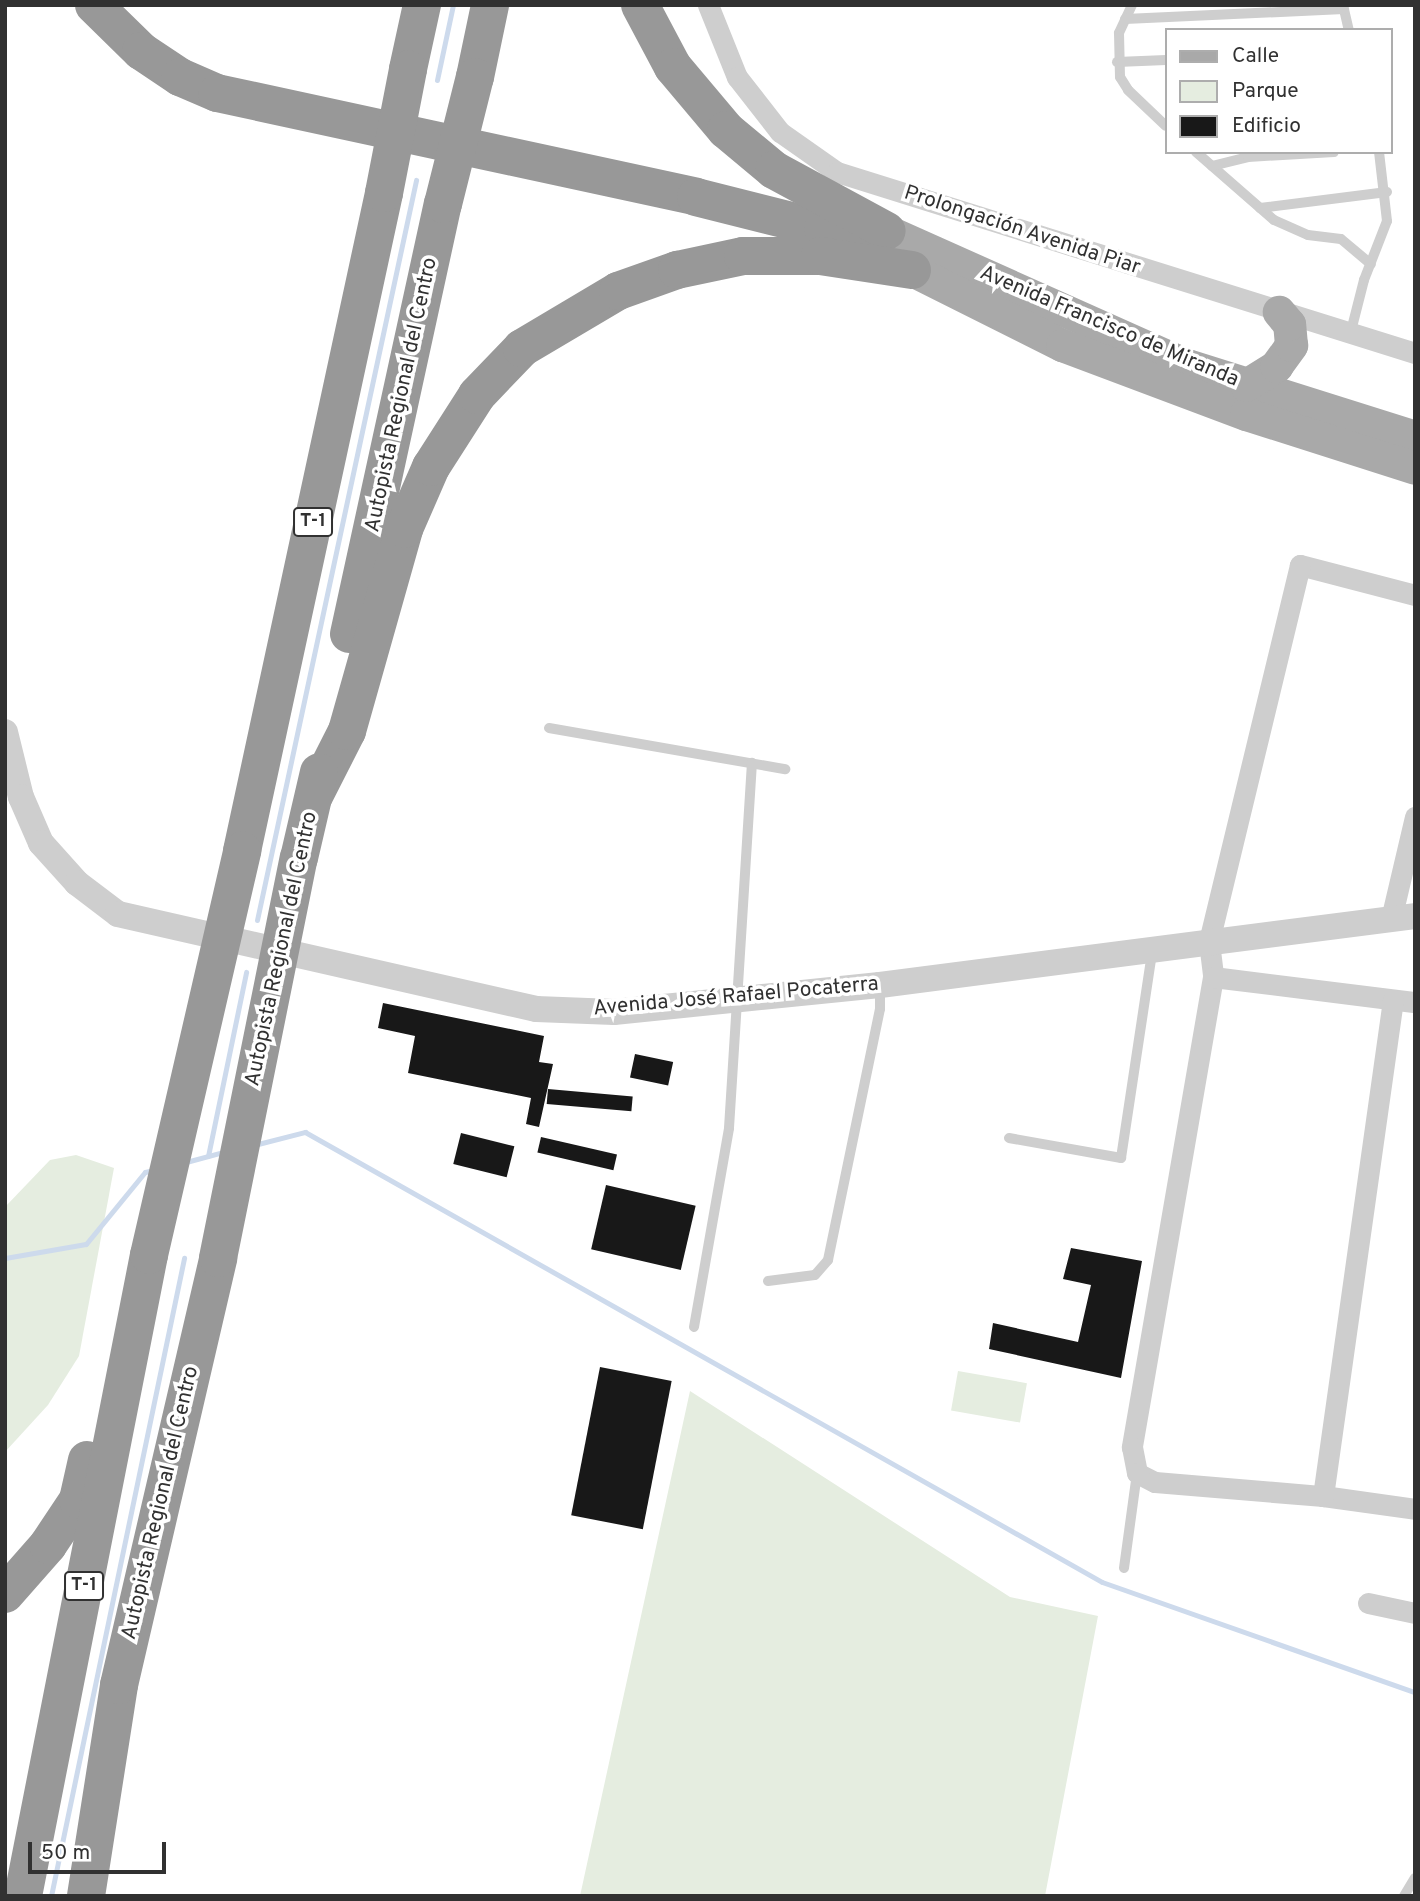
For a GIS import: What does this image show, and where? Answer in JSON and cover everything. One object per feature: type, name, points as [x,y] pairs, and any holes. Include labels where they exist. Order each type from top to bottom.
[{"type":"highway","points":[[94,5],[141,51],[180,77],[217,93],[696,197],[822,229],[912,270]]},
{"type":"highway","points":[[118,5],[166,46],[248,83],[754,192],[887,231]]},
{"type":"highway","points":[[408,67],[416,5]]},
{"type":"highway","name":"T-1","points":[[23,1896],[147,1266],[242,850],[422,5]]},
{"type":"highway","name":"Autopista Regional del Centro","points":[[86,1896],[119,1685],[218,1258],[299,858],[443,204],[490,5]]},
{"type":"highway","points":[[640,5],[673,67],[726,130],[774,170],[887,231]]},
{"type":"highway","points":[[314,796],[347,731],[404,529],[430,467],[477,395],[522,348],[618,291],[677,270],[743,256],[820,256],[912,270]]},
{"type":"highway","points":[[5,1594],[48,1545],[78,1500],[119,1320],[147,1266]]},
{"type":"main road","name":"Avenida Francisco de Miranda","points":[[887,231],[1187,365],[1415,438]]},
{"type":"main road","name":"Avenida Francisco de Miranda","points":[[912,270],[1062,345],[1246,414],[1415,468]]},
{"type":"main road","points":[[1246,385],[1276,366],[1292,345],[1289,324],[1279,312]]},
{"type":"street","name":"Prolongación Avenida Piar","points":[[708,5],[737,77],[780,132],[836,172],[1350,335],[1415,353]]},
{"type":"street","points":[[1415,595],[1300,565],[1209,942],[1213,977],[1132,1447],[1138,1473],[1155,1482],[1323,1496],[1415,1509]]},
{"type":"street","name":"Avenida José Rafael Pocaterra","points":[[5,732],[21,797],[41,843],[77,883],[118,914],[537,1009],[614,1012],[880,985],[1403,918]]},
{"type":"street","points":[[1403,918],[1415,817]]},
{"type":"street","points":[[1213,977],[1404,1001],[1323,1496]]},
{"type":"street","points":[[1368,1603],[1415,1613]]},
{"type":"lane","points":[[1132,5],[1119,33],[1117,62],[1128,90],[1164,122]]},
{"type":"lane","points":[[1125,19],[1343,7],[1348,28]]},
{"type":"lane","points":[[1117,62],[1164,60]]},
{"type":"lane","points":[[1198,154],[1274,220],[1308,235],[1341,239],[1371,264]]},
{"type":"lane","points":[[1212,166],[1248,157],[1300,154]]},
{"type":"lane","points":[[1350,335],[1387,221],[1387,192],[1379,154]]},
{"type":"lane","points":[[1260,208],[1387,192]]},
{"type":"lane","points":[[549,728],[785,769]]},
{"type":"lane","points":[[694,1327],[729,1129],[740,999],[739,923],[752,764]]},
{"type":"lane","points":[[1009,1138],[1121,1158],[1152,950]]},
{"type":"lane","points":[[768,1281],[815,1275],[828,1260],[880,1009],[880,985]]},
{"type":"lane","points":[[1124,1568],[1138,1473]]},
{"type":"lane","points":[[1404,1896],[1415,1878]]},
{"type":"green space","points":[[76,1155],[114,1168],[79,1356],[48,1405],[5,1452],[5,1207],[50,1160]]},
{"type":"green space","points":[[958,1371],[1027,1383],[1020,1423],[951,1410]]},
{"type":"green space","points":[[690,1391],[1010,1597],[1098,1616],[1045,1896],[580,1896]]},
{"type":"building","points":[[383,1003],[544,1036],[539,1062],[553,1064],[539,1127],[526,1124],[531,1098],[408,1073],[415,1036],[378,1028]]},
{"type":"building","points":[[635,1054],[673,1062],[668,1086],[630,1077]]},
{"type":"building","points":[[548,1089],[633,1096],[631,1111],[547,1104]]},
{"type":"building","points":[[461,1133],[514,1146],[507,1177],[453,1164]]},
{"type":"building","points":[[541,1137],[617,1155],[613,1170],[537,1153]]},
{"type":"building","points":[[606,1185],[696,1206],[681,1270],[591,1249]]},
{"type":"building","points":[[1071,1248],[1142,1261],[1121,1378],[989,1349],[993,1323],[1078,1342],[1091,1285],[1063,1279]]},
{"type":"building","points":[[600,1367],[672,1381],[643,1529],[571,1515]]},
{"type":"waterway","points":[[437,80],[453,5]]},
{"type":"waterway","points":[[257,920],[416,180]]},
{"type":"waterway","points":[[208,1156],[246,972]]},
{"type":"waterway","points":[[254,1145],[305,1132],[1102,1582],[1415,1692]]},
{"type":"waterway","points":[[186,1162],[224,1152]]},
{"type":"waterway","points":[[5,1258],[86,1244],[145,1172],[153,1170]]},
{"type":"waterway","points":[[51,1896],[184,1258]]}]
